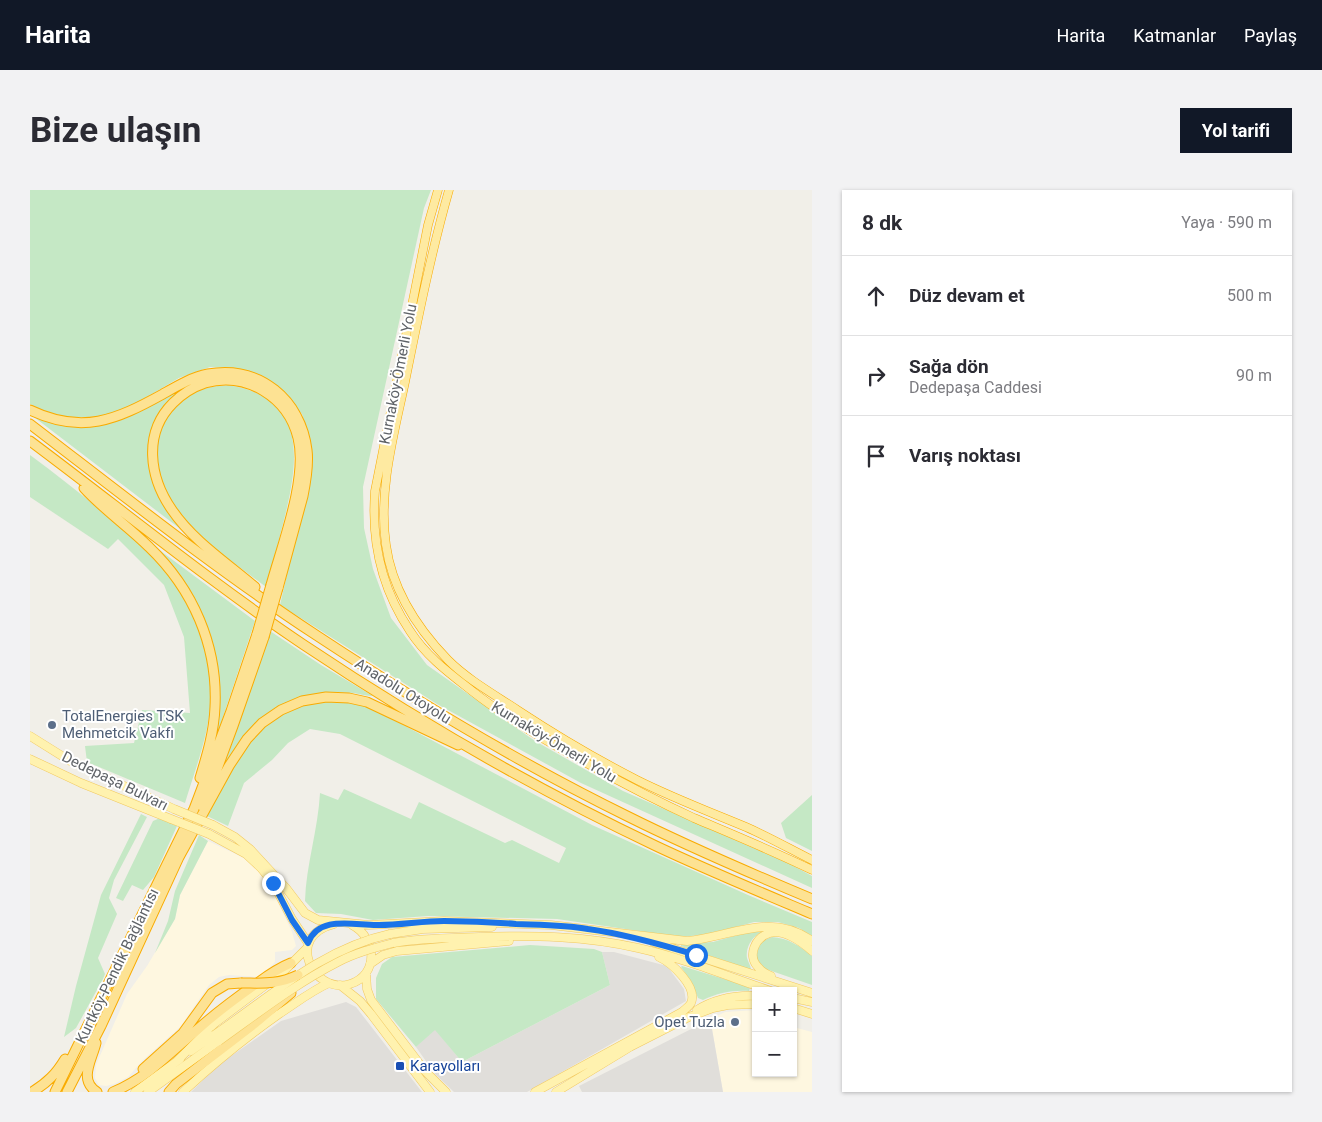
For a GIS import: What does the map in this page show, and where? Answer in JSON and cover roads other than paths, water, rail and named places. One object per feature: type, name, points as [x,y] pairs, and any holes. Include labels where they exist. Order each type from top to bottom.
[{"type":"highway","name":"Kurnaköy-Ömerli Yolu","points":[[438,190],[428,225],[375,491],[376,552],[396,608],[410,631],[436,662],[489,704],[527,730],[650,798],[776,852],[812,871]]},
{"type":"highway","name":"Kurnaköy-Ömerli Yolu","points":[[449,190],[418,321],[394,436],[386,490],[384,512],[386,546],[398,588],[408,607],[428,637],[450,662],[478,684],[535,721],[586,752],[638,780],[812,858]]},
{"type":"highway","points":[[30,410],[59,421],[94,422],[127,413],[186,382],[207,374],[238,374],[252,378],[276,390],[285,398],[303,429],[308,453],[303,496],[227,743],[188,842]]},
{"type":"highway","points":[[274,587],[300,470],[298,438],[285,410],[269,394],[257,387],[236,381],[204,383],[183,394],[174,402],[166,410],[156,428],[152,455],[155,476],[172,510],[195,536],[285,614]]},
{"type":"highway","name":"Anadolu Otoyolu","points":[[30,424],[208,561],[372,672],[460,726],[541,772],[658,832],[812,899]]},
{"type":"highway","name":"Anadolu Otoyolu","points":[[30,441],[219,586],[303,644],[390,699],[492,760],[655,845],[812,914]]},
{"type":"highway","points":[[68,470],[95,500],[169,567],[195,608],[206,636],[214,679],[214,721],[209,748],[199,782],[178,840]]},
{"type":"highway","points":[[178,840],[194,809],[260,636]]},
{"type":"highway","points":[[188,842],[229,766],[247,739],[262,723],[275,714],[302,701],[321,697],[337,697],[367,702],[436,736],[492,760]]},
{"type":"highway","name":"Kurtköy-Pendik Bağlantısı","points":[[54,1092],[178,840]]},
{"type":"highway","name":"Kurtköy-Pendik Bağlantısı","points":[[67,1092],[101,1026],[188,842]]},
{"type":"highway","points":[[111,1092],[132,1083],[149,1071],[244,992],[281,967],[291,963]]},
{"type":"highway","points":[[111,1092],[131,1080],[182,1033],[212,993],[226,984],[272,984],[298,974]]},
{"type":"highway","points":[[169,1092],[219,1041],[254,1024],[307,981]]},
{"type":"highway","points":[[97,1092],[90,1087],[87,1076],[88,1066],[93,1057],[101,1026]]},
{"type":"highway","points":[[32,1092],[47,1083],[55,1075],[87,1028]]},
{"type":"highway","points":[[74,1092],[82,1073],[86,1054]]},
{"type":"main road","name":"Dedepaşa Bulvarı","points":[[30,736],[70,761],[213,825],[234,837],[250,849],[286,888],[305,913],[318,920],[340,923]]},
{"type":"main road","name":"Dedepaşa Bulvarı","points":[[30,759],[59,773],[210,834],[246,854],[273,883],[308,946]]},
{"type":"main road","points":[[59,773],[71,771],[70,761]]},
{"type":"main road","points":[[350,924],[366,936],[372,954],[370,964],[359,980],[350,984],[329,983],[315,972],[308,959],[308,946],[310,938],[318,930],[340,923],[381,925],[444,921],[551,925],[687,941],[704,940],[749,928],[770,926],[794,930],[812,940]]},
{"type":"main road","points":[[148,1092],[219,1041],[298,974],[317,962],[356,943],[390,934],[423,929],[551,925]]},
{"type":"main road","points":[[587,928],[663,945],[812,993]]},
{"type":"main road","points":[[812,951],[798,940],[787,935],[770,933],[757,941],[752,954],[757,967],[763,972],[812,993]]},
{"type":"main road","points":[[307,981],[339,961],[392,943],[423,939],[507,936],[578,938],[624,945],[678,959],[759,987]]},
{"type":"main road","points":[[370,964],[383,955],[410,949],[539,939],[578,938]]},
{"type":"main road","points":[[535,1092],[682,1012],[691,1002],[690,989],[672,965],[658,957],[624,945]]},
{"type":"main road","points":[[135,1092],[176,1062],[215,1023],[282,972],[308,946]]},
{"type":"main road","points":[[366,972],[367,989],[371,1000],[425,1071],[446,1092]]},
{"type":"main road","points":[[183,1092],[217,1061],[260,1027],[314,990],[329,983]]},
{"type":"main road","points":[[340,985],[371,1014],[430,1092]]},
{"type":"main road","points":[[663,1030],[713,1002],[725,998],[752,996]]},
{"type":"main road","points":[[797,1000],[812,1003]]},
{"type":"main road","points":[[556,1092],[630,1047],[689,1017],[713,1008],[728,1005],[752,1004]]},
{"type":"main road","points":[[797,1009],[812,1014]]},
{"type":"main road","points":[[176,1062],[219,1041]]},
{"type":"place","name":"TotalEnergies TSK Mehmetcik Vakfı","points":[[52,725]]},
{"type":"place","name":"Opet Tuzla","points":[[735,1022]]},
{"type":"place","name":"Karayolları","points":[[400,1066]]}]
